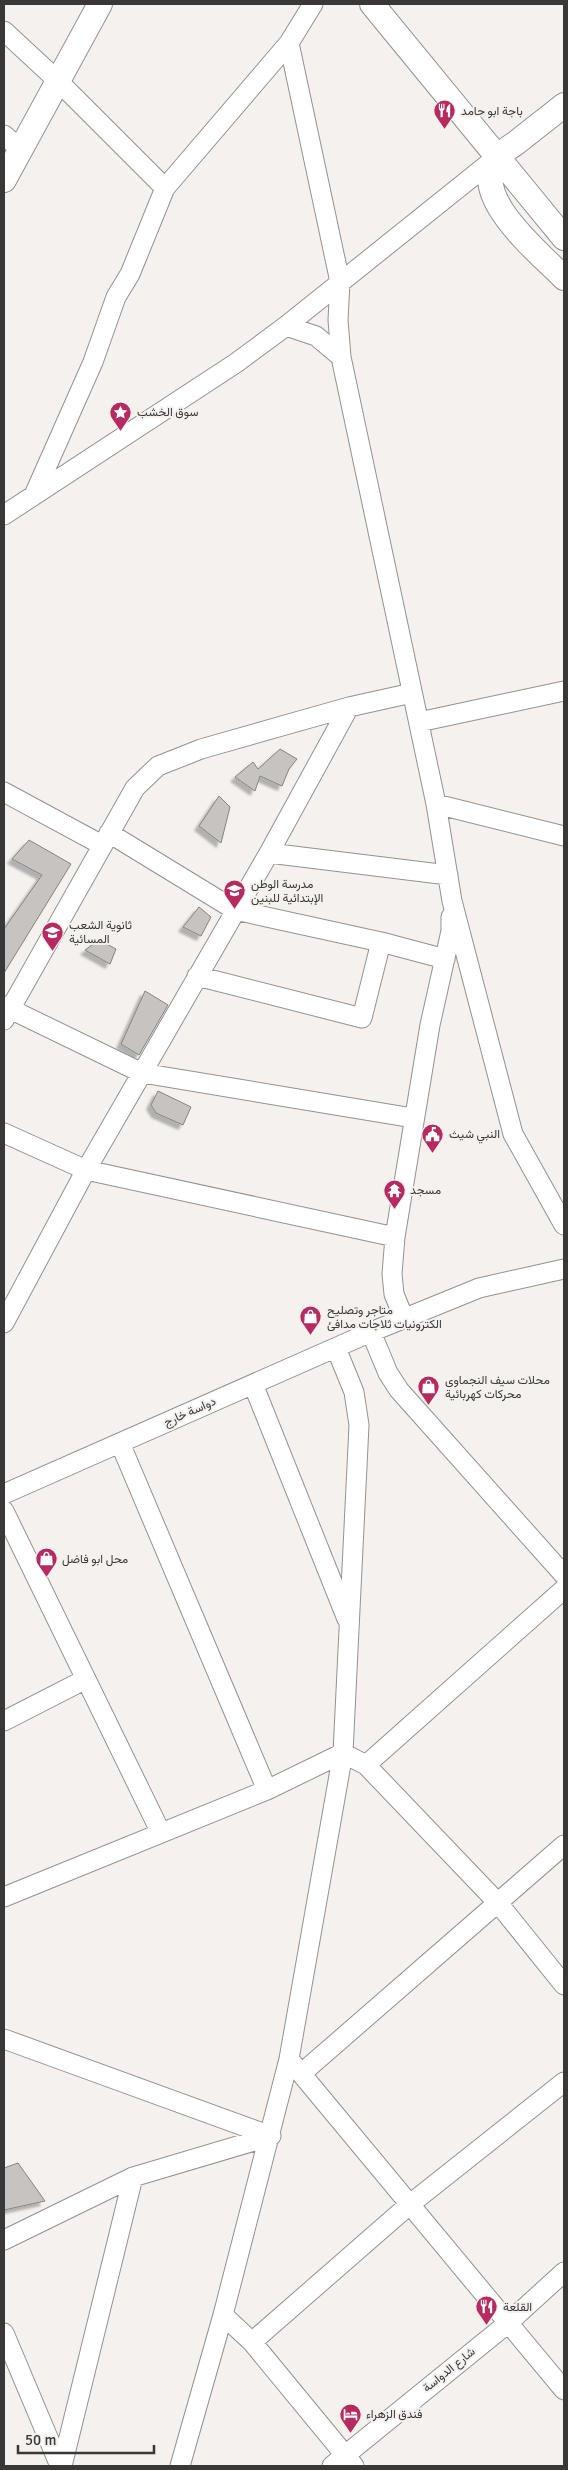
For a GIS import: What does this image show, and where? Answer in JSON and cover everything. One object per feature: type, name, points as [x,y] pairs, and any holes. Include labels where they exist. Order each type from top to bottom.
[{"type":"main road","points":[[4,180],[12,142],[58,81],[100,4]]},
{"type":"main road","points":[[372,4],[564,238]]},
{"type":"main road","points":[[564,105],[497,157],[491,175],[491,185],[497,205],[564,278]]},
{"type":"street","points":[[34,495],[93,362],[116,297],[130,274],[165,188],[289,43],[313,4]]},
{"type":"street","points":[[4,31],[58,81],[165,188]]},
{"type":"street","points":[[289,43],[340,282],[338,320],[341,357],[436,804],[452,901],[513,1134],[564,1225]]},
{"type":"street","points":[[4,515],[228,368],[286,326],[497,157]]},
{"type":"street","points":[[286,326],[316,336],[341,357]]},
{"type":"street","points":[[418,722],[564,691]]},
{"type":"street","points":[[412,693],[348,708],[201,749],[158,766],[135,788],[6,1012],[142,1073],[413,1118]]},
{"type":"street","points":[[4,1323],[86,1170],[234,910],[269,853],[348,708]]},
{"type":"street","points":[[4,792],[106,839],[234,910],[381,942],[445,959]]},
{"type":"street","points":[[436,804],[564,836]]},
{"type":"street","points":[[269,853],[448,875]]},
{"type":"street","points":[[404,1319],[394,1294],[392,1274],[395,1237],[413,1118],[430,1025],[451,931],[452,901]]},
{"type":"street","points":[[197,976],[362,1018],[381,942]]},
{"type":"street","points":[[4,1133],[86,1170],[395,1237]]},
{"type":"street","name":"دواسة خارج","points":[[4,1494],[373,1331],[479,1288],[564,1269]]},
{"type":"street","points":[[373,1331],[388,1373],[399,1390],[564,1575]]},
{"type":"street","points":[[180,2466],[271,2136],[296,2066],[343,1753],[359,1425],[354,1392],[336,1348]]},
{"type":"street","points":[[253,1384],[349,1625]]},
{"type":"street","points":[[120,1443],[267,1790]]},
{"type":"street","points":[[4,1511],[84,1680],[161,1833]]},
{"type":"street","points":[[366,1765],[407,1731],[564,1589]]},
{"type":"street","points":[[4,1721],[84,1680]]},
{"type":"street","points":[[4,1897],[267,1790],[343,1753]]},
{"type":"street","points":[[343,1753],[366,1765],[498,1903],[564,1985]]},
{"type":"street","points":[[296,2066],[498,1903],[564,1845]]},
{"type":"street","points":[[4,2039],[271,2136]]},
{"type":"street","points":[[296,2066],[507,2324],[564,2390]]},
{"type":"street","points":[[252,2342],[409,2205],[564,2082]]},
{"type":"street","points":[[4,2240],[133,2177],[271,2136]]},
{"type":"street","points":[[61,2466],[133,2177]]},
{"type":"street","name":"شارع الدواسة","points":[[344,2462],[507,2324],[564,2272]]},
{"type":"street","points":[[223,2315],[252,2342],[344,2462]]},
{"type":"street","points":[[4,2333],[61,2466]]},
{"type":"building","points":[[280,749],[297,759],[289,769],[282,786],[260,776],[255,791],[235,777],[253,762],[258,769]]},
{"type":"building","points":[[219,796],[230,807],[221,843],[199,826]]},
{"type":"building","points":[[29,840],[71,864],[4,973],[4,929],[42,875],[12,859]]},
{"type":"building","points":[[199,907],[211,917],[201,936],[183,927]]},
{"type":"building","points":[[99,940],[116,949],[110,964],[85,950]]},
{"type":"building","points":[[145,991],[168,1005],[139,1055],[121,1044]]},
{"type":"building","points":[[158,1091],[191,1107],[183,1125],[156,1113],[151,1105]]},
{"type":"building","points":[[18,2163],[45,2201],[4,2210],[4,2168]]},
{"type":"place","name":"باجة ابو حامد","points":[[445,130]]},
{"type":"place","name":"سوق الخشب","points":[[121,431]]},
{"type":"place","name":"مدرسة الوطن الإبتدائية للبنين","points":[[235,910]]},
{"type":"place","name":"ثانوية الشعب المسائية","points":[[53,951]]},
{"type":"place","name":"النبي شيث","points":[[433,1153]]},
{"type":"place","name":"مسجد","points":[[394,1209]]},
{"type":"place","name":"متاجر وتصليح الكترونيات ثلاجات مدافئ","points":[[311,1336]]},
{"type":"place","name":"محلات سيف النجماوي محركات كهربائية","points":[[429,1406]]},
{"type":"place","name":"محل ابو فاضل","points":[[46,1578]]},
{"type":"place","name":"القلعة","points":[[487,2326]]},
{"type":"place","name":"فندق الزهراء","points":[[350,2433]]}]
